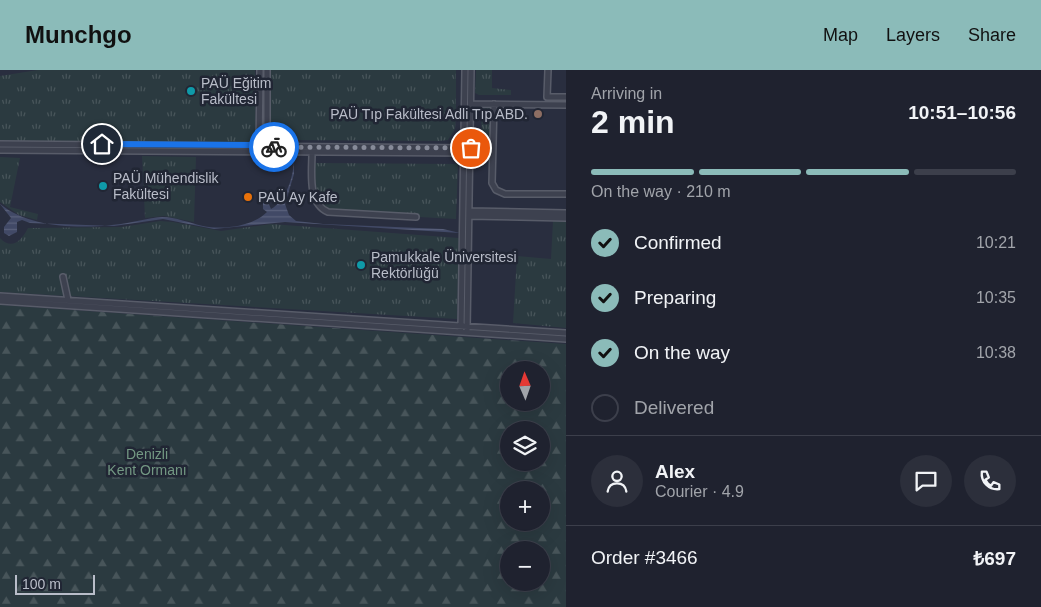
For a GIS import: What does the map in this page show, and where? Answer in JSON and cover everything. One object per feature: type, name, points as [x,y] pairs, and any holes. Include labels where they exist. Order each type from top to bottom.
[{"type":"street","points":[[259,148],[260,70]]},
{"type":"street","points":[[267,70],[267,148]]},
{"type":"street","points":[[465,70],[467,333]]},
{"type":"street","points":[[461,333],[471,150],[471,70]]},
{"type":"street","points":[[548,70],[548,97],[566,96]]},
{"type":"street","points":[[471,104],[566,105]]},
{"type":"street","points":[[494,104],[492,183],[496,190],[505,194],[566,194]]},
{"type":"street","points":[[0,144],[51,147],[471,150]]},
{"type":"street","points":[[0,150],[51,147]]},
{"type":"street","points":[[267,148],[312,152],[465,150]]},
{"type":"street","points":[[312,152],[314,196],[321,209],[328,212],[416,216]]},
{"type":"street","points":[[467,214],[566,213]]},
{"type":"street","points":[[467,214],[566,218]]},
{"type":"street","points":[[63,277],[68,300]]},
{"type":"street","points":[[0,296],[566,333]]},
{"type":"street","points":[[0,302],[566,339]]},
{"type":"green space","points":[[38,70],[255,70],[256,143],[234,145],[0,143],[0,76]]},
{"type":"green space","points":[[271,70],[456,70],[455,129],[448,140],[439,141],[272,140],[270,133]]},
{"type":"green space","points":[[476,70],[492,70],[492,88],[511,90],[511,95],[479,95],[475,93]]},
{"type":"green space","points":[[481,107],[490,107],[490,144],[482,144]]},
{"type":"green space","points":[[142,156],[196,157],[194,222],[164,216],[145,218]]},
{"type":"green space","points":[[0,157],[20,158],[10,207],[38,214],[37,220],[19,215],[0,202]]},
{"type":"green space","points":[[314,163],[458,164],[456,219],[328,212],[313,196]]},
{"type":"green space","points":[[160,221],[221,231],[271,224],[459,238],[457,319],[0,292],[0,238],[4,242],[13,244],[20,240],[28,228],[122,227]]},
{"type":"green space","points":[[553,221],[566,221],[566,328],[513,323],[517,256],[551,259]]},
{"type":"green space","name":"Denizli Kent Ormanı","points":[[0,305],[566,344],[566,607],[0,607]]},
{"type":"water","points":[[294,158],[294,174],[285,204],[289,215],[296,221],[323,224],[443,229],[460,233],[285,222],[214,229],[163,219],[105,226],[162,217],[219,228],[245,224],[261,217],[267,212],[263,209],[263,203],[268,202],[271,209],[281,200],[291,179]]},
{"type":"water","points":[[0,204],[26,218],[48,224],[30,223],[22,220],[17,222],[17,232],[9,236],[4,233],[4,227],[11,218]]},
{"type":"water","points":[[48,224],[105,226],[74,226]]},
{"type":"way so far","points":[[274,147],[471,148]]},
{"type":"place","name":"PAÜ Eğitim Fakültesi","points":[[191,91]]},
{"type":"place","name":"PAÜ Tıp Fakültesi Adli Tıp ABD.","points":[[538,114]]},
{"type":"place","name":"PAÜ Mühendislik Fakültesi","points":[[103,186]]},
{"type":"place","name":"PAÜ Ay Kafe","points":[[248,197]]},
{"type":"place","name":"Pamukkale Üniversitesi Rektörlüğü","points":[[361,265]]},
{"type":"route","points":[[102,144],[267,145],[274,147]]}]
